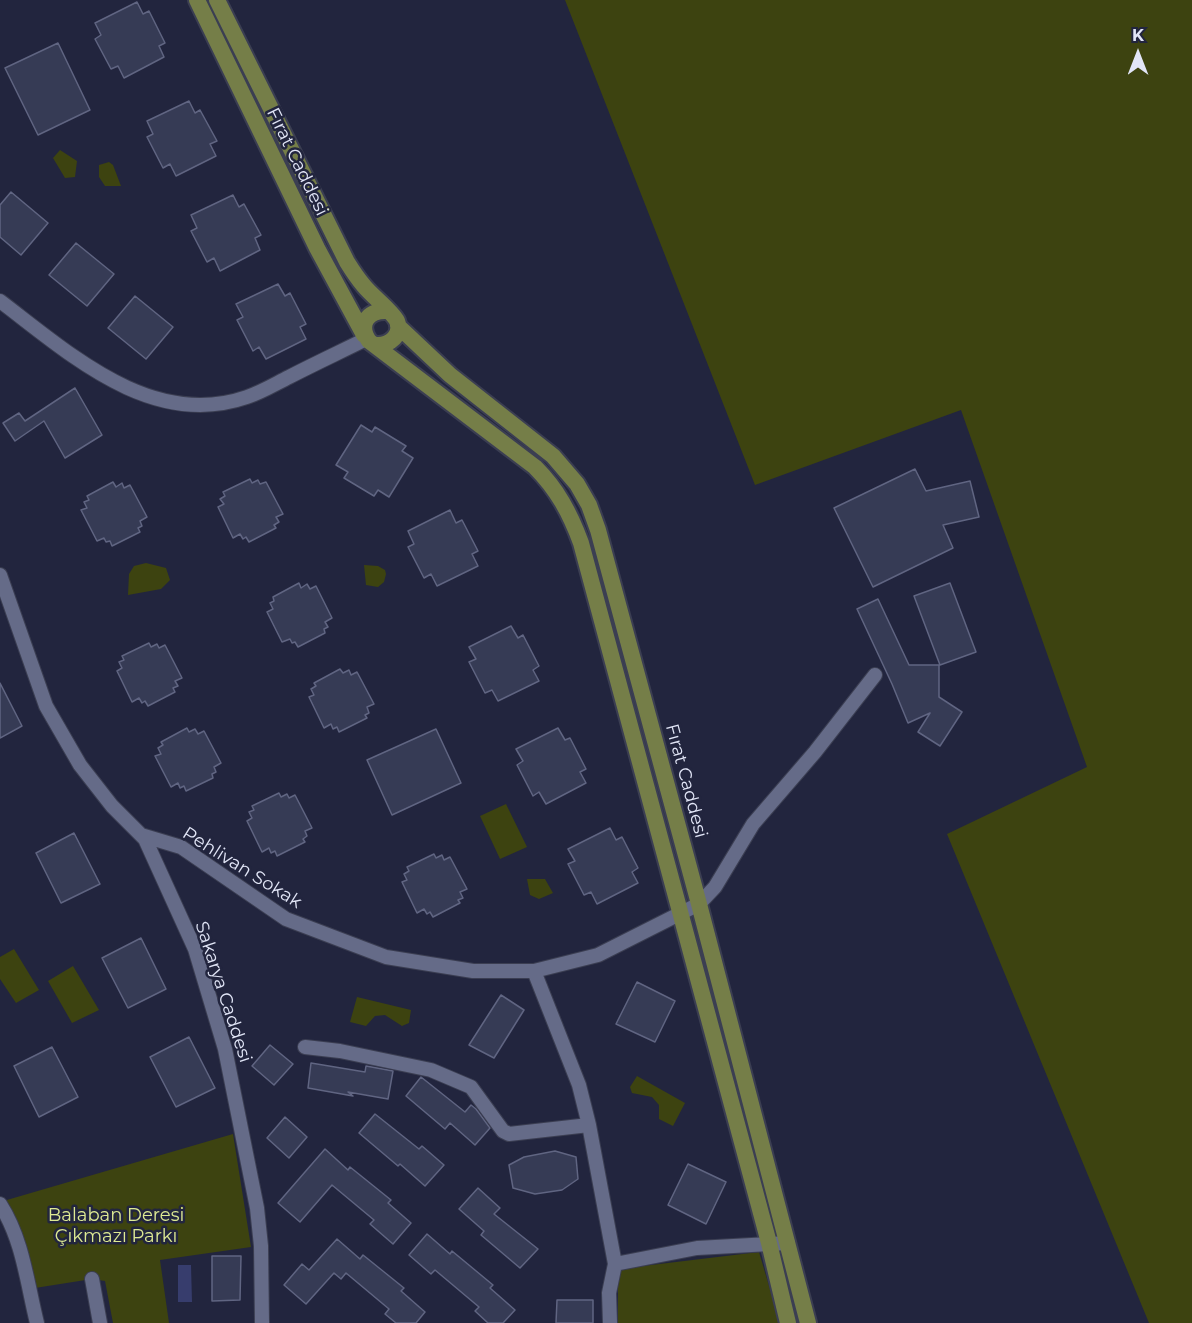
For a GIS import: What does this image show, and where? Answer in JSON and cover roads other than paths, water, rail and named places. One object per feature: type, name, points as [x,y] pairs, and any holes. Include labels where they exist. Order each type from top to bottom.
[{"type":"main road","name":"Fırat Caddesi","points":[[197,0],[318,248],[371,342],[535,467],[552,484],[564,503],[581,543],[769,1243],[788,1323]]},
{"type":"main road","name":"Fırat Caddesi","points":[[217,0],[347,262],[364,286],[387,311]]},
{"type":"main road","points":[[387,311],[395,318],[398,326],[397,334],[391,342],[382,345],[371,342],[363,328],[366,318],[374,312],[387,311]]},
{"type":"main road","name":"Fırat Caddesi","points":[[398,326],[450,375],[553,456],[577,484],[589,505],[598,530],[699,904],[808,1323]]},
{"type":"street","points":[[0,301],[82,363],[117,383],[168,402],[199,406],[222,404],[249,397],[371,342]]},
{"type":"street","name":"Sakarya Caddesi","points":[[0,574],[46,706],[80,765],[112,806],[145,839],[195,949],[225,1049],[258,1208],[262,1323]]},
{"type":"street","name":"Pehlivan Sokak","points":[[141,835],[181,847],[286,919],[386,957],[473,970],[534,971],[598,955],[699,904],[715,887],[753,824],[815,752],[875,675]]},
{"type":"street","points":[[534,971],[579,1085],[589,1125],[615,1264],[609,1293],[610,1323]]},
{"type":"street","points":[[305,1047],[431,1070],[471,1087],[503,1131],[509,1134],[589,1125]]},
{"type":"street","points":[[0,1204],[9,1219],[29,1282],[37,1323]]},
{"type":"street","points":[[615,1264],[698,1248],[788,1243]]},
{"type":"street","points":[[92,1279],[100,1323]]},
{"type":"water","points":[[178,1265],[191,1265],[192,1302],[178,1302]]},
{"type":"park label","name":"Balaban Deresi Çıkmazı Parkı","points":[[116,1226]]}]
